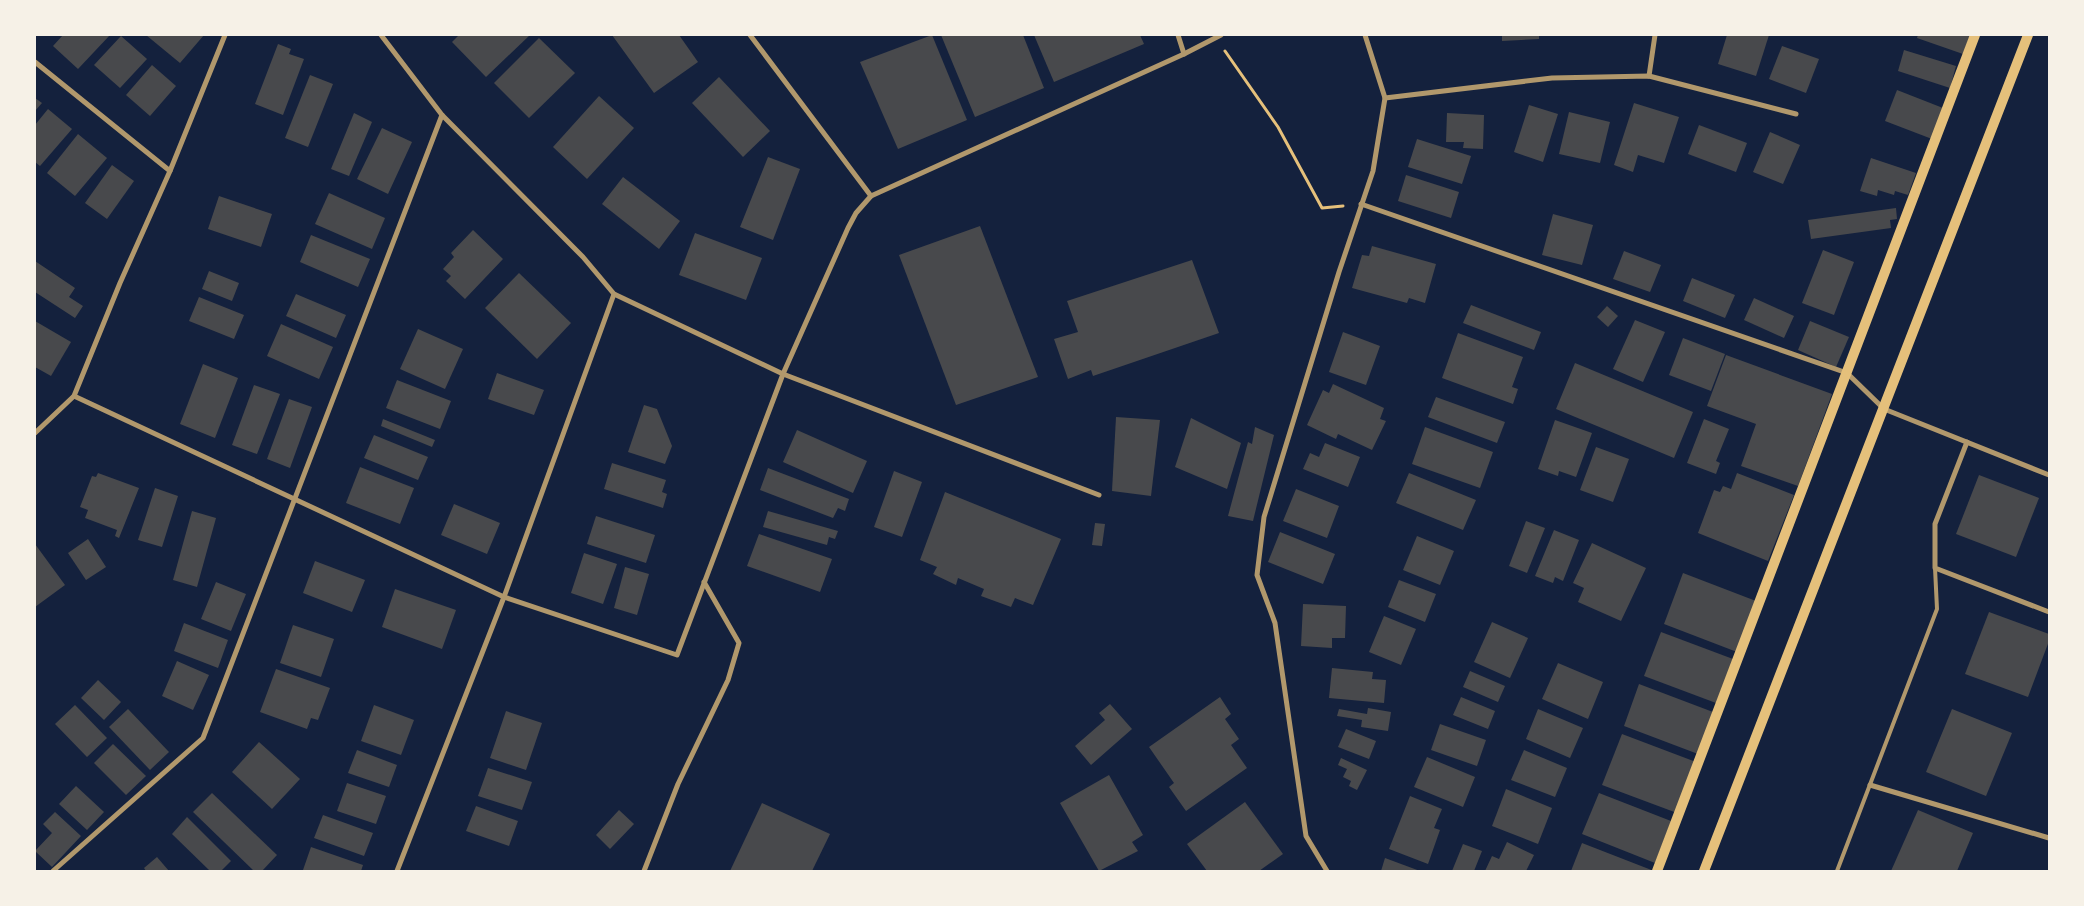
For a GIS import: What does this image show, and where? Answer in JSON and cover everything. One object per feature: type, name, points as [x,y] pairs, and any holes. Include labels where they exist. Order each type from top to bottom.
[{"type":"main road","points":[[1656,871],[1976,35]]},
{"type":"main road","points":[[1704,871],[2028,35]]},
{"type":"street","points":[[36,429],[74,396],[120,283],[170,171],[225,35]]},
{"type":"street","points":[[381,35],[442,115],[583,258],[614,294],[783,374],[1099,495]]},
{"type":"street","points":[[750,35],[871,196]]},
{"type":"street","points":[[1178,35],[1184,54]]},
{"type":"street","points":[[1327,871],[1306,836],[1275,623],[1257,575],[1264,517],[1339,272],[1373,171],[1385,98],[1365,35]]},
{"type":"street","points":[[1649,76],[1655,35]]},
{"type":"street","points":[[74,396],[504,597],[677,655],[783,374],[856,213],[871,196],[1184,54],[1219,36]]},
{"type":"street","points":[[35,62],[170,171]]},
{"type":"street","points":[[1385,98],[1552,78],[1649,76],[1796,114]]},
{"type":"street","points":[[53,871],[203,738],[442,115]]},
{"type":"street","points":[[1361,204],[1846,373],[1884,409],[2049,475]]},
{"type":"street","points":[[398,871],[406,843],[504,597],[614,294]]},
{"type":"street","points":[[1967,442],[1935,524],[1935,568],[2049,612]]},
{"type":"street","points":[[644,871],[678,784],[728,680],[740,643],[704,582]]},
{"type":"street","points":[[1870,785],[2049,838]]},
{"type":"lane","points":[[1836,871],[1937,609],[1935,568]]},
{"type":"path","points":[[1219,36],[1278,127],[1322,208],[1361,204]]},
{"type":"building","points":[[63,35],[110,35],[78,69],[53,46]]},
{"type":"building","points":[[146,35],[204,35],[180,63]]},
{"type":"building","points":[[459,35],[530,35],[486,77],[452,42]]},
{"type":"building","points":[[612,35],[679,35],[698,62],[654,93]]},
{"type":"building","points":[[932,35],[967,120],[898,149],[860,62]]},
{"type":"building","points":[[941,35],[1023,35],[1044,88],[975,117]]},
{"type":"building","points":[[1034,35],[1140,35],[1144,44],[1054,82]]},
{"type":"building","points":[[1502,35],[1539,35],[1539,39],[1502,41]]},
{"type":"building","points":[[1727,35],[1769,35],[1756,76],[1718,64]]},
{"type":"building","points":[[1918,35],[1970,35],[1963,54],[1917,38]]},
{"type":"building","points":[[121,36],[147,59],[120,88],[94,65]]},
{"type":"building","points":[[539,38],[575,73],[529,118],[494,83]]},
{"type":"building","points":[[278,44],[291,49],[289,54],[304,59],[283,115],[255,104]]},
{"type":"building","points":[[1782,46],[1819,59],[1806,93],[1769,79]]},
{"type":"building","points":[[1904,50],[1956,66],[1950,88],[1898,71]]},
{"type":"building","points":[[152,65],[176,86],[150,116],[126,95]]},
{"type":"building","points":[[310,75],[333,84],[308,147],[285,138]]},
{"type":"building","points":[[719,77],[770,131],[743,157],[692,103]]},
{"type":"building","points":[[1897,90],[1943,108],[1932,139],[1885,121]]},
{"type":"building","points":[[599,96],[634,128],[587,179],[553,147]]},
{"type":"building","points":[[35,98],[42,103],[35,111]]},
{"type":"building","points":[[1634,103],[1679,117],[1664,163],[1638,155],[1633,172],[1614,165]]},
{"type":"building","points":[[1529,105],[1558,114],[1543,162],[1514,152]]},
{"type":"building","points":[[48,109],[72,129],[40,166],[35,162],[35,125]]},
{"type":"building","points":[[1569,112],[1610,122],[1600,163],[1559,154]]},
{"type":"building","points":[[354,113],[372,122],[349,176],[331,169]]},
{"type":"building","points":[[1447,113],[1484,115],[1483,149],[1463,148],[1464,142],[1446,142]]},
{"type":"building","points":[[1699,125],[1747,143],[1736,172],[1688,154]]},
{"type":"building","points":[[382,128],[412,142],[388,194],[357,179]]},
{"type":"building","points":[[1770,132],[1800,145],[1783,184],[1753,172]]},
{"type":"building","points":[[78,134],[107,158],[75,196],[47,173]]},
{"type":"building","points":[[1417,139],[1471,156],[1462,184],[1408,167]]},
{"type":"building","points":[[768,157],[800,169],[773,240],[740,227]]},
{"type":"building","points":[[1871,158],[1916,173],[1908,195],[1895,191],[1894,195],[1878,190],[1877,196],[1860,191]]},
{"type":"building","points":[[112,165],[134,181],[107,219],[85,203]]},
{"type":"building","points":[[1406,175],[1459,192],[1451,218],[1398,201]]},
{"type":"building","points":[[623,177],[680,221],[659,249],[602,204]]},
{"type":"building","points":[[329,193],[385,218],[372,249],[315,224]]},
{"type":"building","points":[[219,196],[272,214],[261,247],[208,229]]},
{"type":"building","points":[[1896,208],[1897,219],[1890,220],[1891,228],[1811,239],[1808,220]]},
{"type":"building","points":[[1553,214],[1593,225],[1582,265],[1542,255]]},
{"type":"building","points":[[980,226],[1038,377],[956,405],[899,255]]},
{"type":"building","points":[[473,230],[503,259],[465,299],[446,281],[451,276],[443,269],[454,257],[451,253]]},
{"type":"building","points":[[695,233],[762,258],[746,300],[679,275]]},
{"type":"building","points":[[311,235],[370,259],[358,287],[300,262]]},
{"type":"building","points":[[1372,246],[1436,264],[1425,303],[1409,298],[1407,303],[1352,288],[1362,255],[1369,256]]},
{"type":"building","points":[[1823,250],[1854,262],[1834,315],[1802,303]]},
{"type":"building","points":[[1624,251],[1661,265],[1650,292],[1613,279]]},
{"type":"building","points":[[1192,260],[1219,333],[1093,376],[1091,370],[1068,379],[1054,339],[1078,332],[1067,301]]},
{"type":"building","points":[[35,261],[75,288],[69,297],[83,306],[75,318],[35,292]]},
{"type":"building","points":[[209,271],[239,283],[232,301],[202,289]]},
{"type":"building","points":[[519,273],[571,323],[537,359],[485,308]]},
{"type":"building","points":[[1692,278],[1735,295],[1725,318],[1683,301]]},
{"type":"building","points":[[296,294],[346,315],[336,338],[286,316]]},
{"type":"building","points":[[199,297],[244,315],[234,339],[189,321]]},
{"type":"building","points":[[1754,298],[1794,316],[1784,338],[1744,320]]},
{"type":"building","points":[[1471,305],[1541,332],[1534,350],[1463,323]]},
{"type":"building","points":[[1607,306],[1618,316],[1608,327],[1597,317]]},
{"type":"building","points":[[1635,320],[1665,332],[1643,382],[1613,369]]},
{"type":"building","points":[[35,321],[71,342],[51,376],[35,367]]},
{"type":"building","points":[[1810,321],[1849,337],[1836,367],[1798,350]]},
{"type":"building","points":[[281,324],[333,347],[319,379],[267,356]]},
{"type":"building","points":[[418,329],[463,349],[445,389],[400,369]]},
{"type":"building","points":[[1343,332],[1380,346],[1366,385],[1329,372]]},
{"type":"building","points":[[1458,333],[1523,357],[1512,387],[1518,389],[1513,404],[1442,378]]},
{"type":"building","points":[[1683,338],[1725,354],[1711,391],[1669,375]]},
{"type":"building","points":[[1726,355],[1832,394],[1798,486],[1741,466],[1756,424],[1707,406]]},
{"type":"building","points":[[1575,363],[1693,412],[1674,458],[1556,409]]},
{"type":"building","points":[[203,364],[238,378],[215,438],[180,424]]},
{"type":"building","points":[[497,373],[544,390],[534,415],[488,399]]},
{"type":"building","points":[[397,380],[451,401],[440,429],[386,408]]},
{"type":"building","points":[[1333,384],[1384,408],[1380,419],[1386,421],[1372,450],[1338,434],[1336,439],[1307,425],[1323,390],[1329,393]]},
{"type":"building","points":[[254,385],[280,394],[257,454],[232,445]]},
{"type":"building","points":[[1436,397],[1505,422],[1497,443],[1428,417]]},
{"type":"building","points":[[289,399],[312,407],[290,468],[267,459]]},
{"type":"building","points":[[644,405],[657,409],[672,446],[665,464],[628,452]]},
{"type":"building","points":[[1116,417],[1160,420],[1151,496],[1112,491]]},
{"type":"building","points":[[1191,418],[1241,443],[1227,489],[1175,467]]},
{"type":"building","points":[[383,419],[435,440],[432,447],[381,426]]},
{"type":"building","points":[[1704,419],[1729,429],[1716,461],[1720,463],[1716,474],[1687,463]]},
{"type":"building","points":[[1555,420],[1592,433],[1576,477],[1559,471],[1558,476],[1538,469]]},
{"type":"building","points":[[1255,427],[1274,435],[1253,521],[1228,516],[1248,442],[1252,444]]},
{"type":"building","points":[[1425,427],[1493,452],[1480,488],[1412,464]]},
{"type":"building","points":[[797,430],[867,461],[853,493],[783,462]]},
{"type":"building","points":[[374,435],[428,457],[418,480],[364,458]]},
{"type":"building","points":[[1325,443],[1360,457],[1348,487],[1303,469],[1310,453],[1319,457]]},
{"type":"building","points":[[1596,447],[1629,459],[1613,502],[1580,490]]},
{"type":"building","points":[[612,463],[666,480],[662,492],[667,494],[663,508],[604,489]]},
{"type":"building","points":[[360,467],[414,488],[400,524],[346,503]]},
{"type":"building","points":[[768,468],[849,499],[845,511],[838,508],[833,518],[760,490]]},
{"type":"building","points":[[894,471],[922,482],[902,537],[874,527]]},
{"type":"building","points":[[98,473],[139,488],[119,538],[115,536],[117,530],[85,518],[88,510],[80,507],[92,476],[96,477]]},
{"type":"building","points":[[1409,473],[1476,500],[1463,530],[1396,503]]},
{"type":"building","points":[[1737,473],[1794,495],[1768,561],[1698,533],[1714,490],[1720,492],[1723,486],[1731,489]]},
{"type":"building","points":[[1979,475],[2039,498],[2016,557],[1956,534]]},
{"type":"building","points":[[155,488],[178,496],[162,547],[138,540]]},
{"type":"building","points":[[1296,489],[1339,506],[1327,538],[1283,521]]},
{"type":"building","points":[[945,492],[1061,539],[1033,605],[1015,598],[1011,607],[981,596],[984,589],[958,578],[956,585],[933,574],[937,567],[920,560]]},
{"type":"building","points":[[454,504],[500,523],[487,554],[441,535]]},
{"type":"building","points":[[192,511],[216,518],[197,587],[173,580]]},
{"type":"building","points":[[768,511],[838,531],[835,539],[829,537],[827,545],[763,527]]},
{"type":"building","points":[[596,516],[655,535],[646,563],[587,544]]},
{"type":"building","points":[[1526,521],[1545,528],[1527,573],[1509,566]]},
{"type":"building","points":[[1095,523],[1105,524],[1102,546],[1092,545]]},
{"type":"building","points":[[1554,530],[1579,540],[1563,581],[1555,577],[1553,583],[1535,576]]},
{"type":"building","points":[[1280,532],[1335,554],[1323,584],[1268,562]]},
{"type":"building","points":[[759,534],[832,559],[820,592],[747,566]]},
{"type":"building","points":[[1417,536],[1454,551],[1440,585],[1403,570]]},
{"type":"building","points":[[88,539],[106,567],[86,580],[68,553]]},
{"type":"building","points":[[1592,543],[1646,568],[1621,621],[1578,602],[1584,588],[1573,583]]},
{"type":"building","points":[[35,544],[65,585],[35,607]]},
{"type":"building","points":[[584,553],[617,564],[603,604],[571,593]]},
{"type":"building","points":[[315,561],[365,580],[352,612],[303,593]]},
{"type":"building","points":[[625,567],[649,574],[637,615],[614,608]]},
{"type":"building","points":[[1683,573],[1756,601],[1737,652],[1664,624]]},
{"type":"building","points":[[1399,580],[1436,594],[1425,622],[1388,607]]},
{"type":"building","points":[[216,582],[246,594],[231,631],[201,619]]},
{"type":"building","points":[[395,589],[456,610],[442,649],[382,627]]},
{"type":"building","points":[[1303,604],[1346,606],[1345,638],[1332,638],[1332,648],[1301,646]]},
{"type":"building","points":[[1989,612],[2049,634],[2049,641],[2028,697],[1965,674]]},
{"type":"building","points":[[1384,616],[1416,629],[1401,665],[1369,652]]},
{"type":"building","points":[[1492,622],[1528,638],[1510,678],[1474,662]]},
{"type":"building","points":[[184,623],[228,640],[218,668],[174,651]]},
{"type":"building","points":[[293,625],[334,639],[321,677],[280,663]]},
{"type":"building","points":[[1661,632],[1733,659],[1716,703],[1644,676]]},
{"type":"building","points":[[177,661],[209,675],[193,710],[162,696]]},
{"type":"building","points":[[1558,663],[1603,682],[1588,719],[1542,699]]},
{"type":"building","points":[[1332,668],[1373,672],[1372,679],[1386,680],[1384,703],[1329,698]]},
{"type":"building","points":[[276,669],[330,688],[318,720],[311,718],[307,729],[260,712]]},
{"type":"building","points":[[1470,671],[1505,686],[1498,702],[1463,687]]},
{"type":"building","points":[[98,680],[121,702],[104,720],[81,698]]},
{"type":"building","points":[[1639,684],[1713,712],[1698,754],[1624,726]]},
{"type":"building","points":[[1220,697],[1231,714],[1225,719],[1239,739],[1231,745],[1247,768],[1186,811],[1169,787],[1174,783],[1149,747]]},
{"type":"building","points":[[1461,697],[1495,711],[1488,729],[1453,715]]},
{"type":"building","points":[[1110,704],[1132,729],[1091,765],[1075,746],[1105,720],[1099,713]]},
{"type":"building","points":[[75,705],[107,738],[87,757],[55,724]]},
{"type":"building","points":[[374,705],[414,720],[401,755],[361,741]]},
{"type":"building","points":[[1368,708],[1391,712],[1388,731],[1361,727],[1362,720],[1337,716],[1339,709],[1367,714]]},
{"type":"building","points":[[128,709],[169,752],[150,770],[109,727]]},
{"type":"building","points":[[1538,709],[1583,728],[1570,758],[1526,739]]},
{"type":"building","points":[[1952,709],[2012,733],[1986,796],[1926,772]]},
{"type":"building","points":[[506,711],[542,723],[526,770],[490,758]]},
{"type":"building","points":[[1440,724],[1486,740],[1477,766],[1431,750]]},
{"type":"building","points":[[1346,729],[1376,741],[1369,759],[1338,747]]},
{"type":"building","points":[[1622,734],[1696,762],[1677,813],[1602,785]]},
{"type":"building","points":[[259,742],[300,779],[272,809],[232,772]]},
{"type":"building","points":[[113,744],[146,776],[126,795],[94,763]]},
{"type":"building","points":[[357,750],[397,765],[389,787],[348,773]]},
{"type":"building","points":[[1524,750],[1567,768],[1555,797],[1511,780]]},
{"type":"building","points":[[1427,757],[1475,777],[1463,807],[1414,787]]},
{"type":"building","points":[[1341,758],[1367,770],[1357,790],[1349,786],[1351,781],[1343,777],[1347,769],[1338,765]]},
{"type":"building","points":[[488,768],[532,782],[522,810],[478,796]]},
{"type":"building","points":[[1109,775],[1143,835],[1132,842],[1138,851],[1099,871],[1060,803]]},
{"type":"building","points":[[347,783],[386,796],[376,824],[337,811]]},
{"type":"building","points":[[76,786],[104,812],[87,830],[59,804]]},
{"type":"building","points":[[1506,789],[1552,808],[1538,844],[1492,826]]},
{"type":"building","points":[[212,793],[277,855],[262,871],[254,871],[193,812]]},
{"type":"building","points":[[1599,793],[1671,821],[1655,863],[1582,834]]},
{"type":"building","points":[[1410,796],[1442,809],[1434,828],[1440,830],[1428,864],[1389,849]]},
{"type":"building","points":[[1245,802],[1283,854],[1259,871],[1207,871],[1187,844]]},
{"type":"building","points":[[762,803],[830,834],[812,871],[730,871]]},
{"type":"building","points":[[476,806],[518,821],[509,846],[466,831]]},
{"type":"building","points":[[619,810],[634,824],[610,849],[596,835]]},
{"type":"building","points":[[1918,810],[1973,833],[1957,871],[1891,871]]},
{"type":"building","points":[[55,812],[81,836],[52,867],[35,851],[52,833],[43,824]]},
{"type":"building","points":[[323,815],[373,833],[364,856],[314,838]]},
{"type":"building","points":[[187,817],[231,861],[221,871],[210,871],[172,834]]},
{"type":"building","points":[[1507,842],[1534,855],[1526,871],[1485,871],[1492,856],[1499,859]]},
{"type":"building","points":[[1582,843],[1654,871],[1571,871]]},
{"type":"building","points":[[1463,844],[1482,851],[1474,871],[1452,871]]},
{"type":"building","points":[[311,847],[363,865],[361,871],[303,870]]},
{"type":"building","points":[[157,857],[169,871],[146,871],[144,868]]},
{"type":"building","points":[[1385,858],[1420,871],[1381,871]]}]
